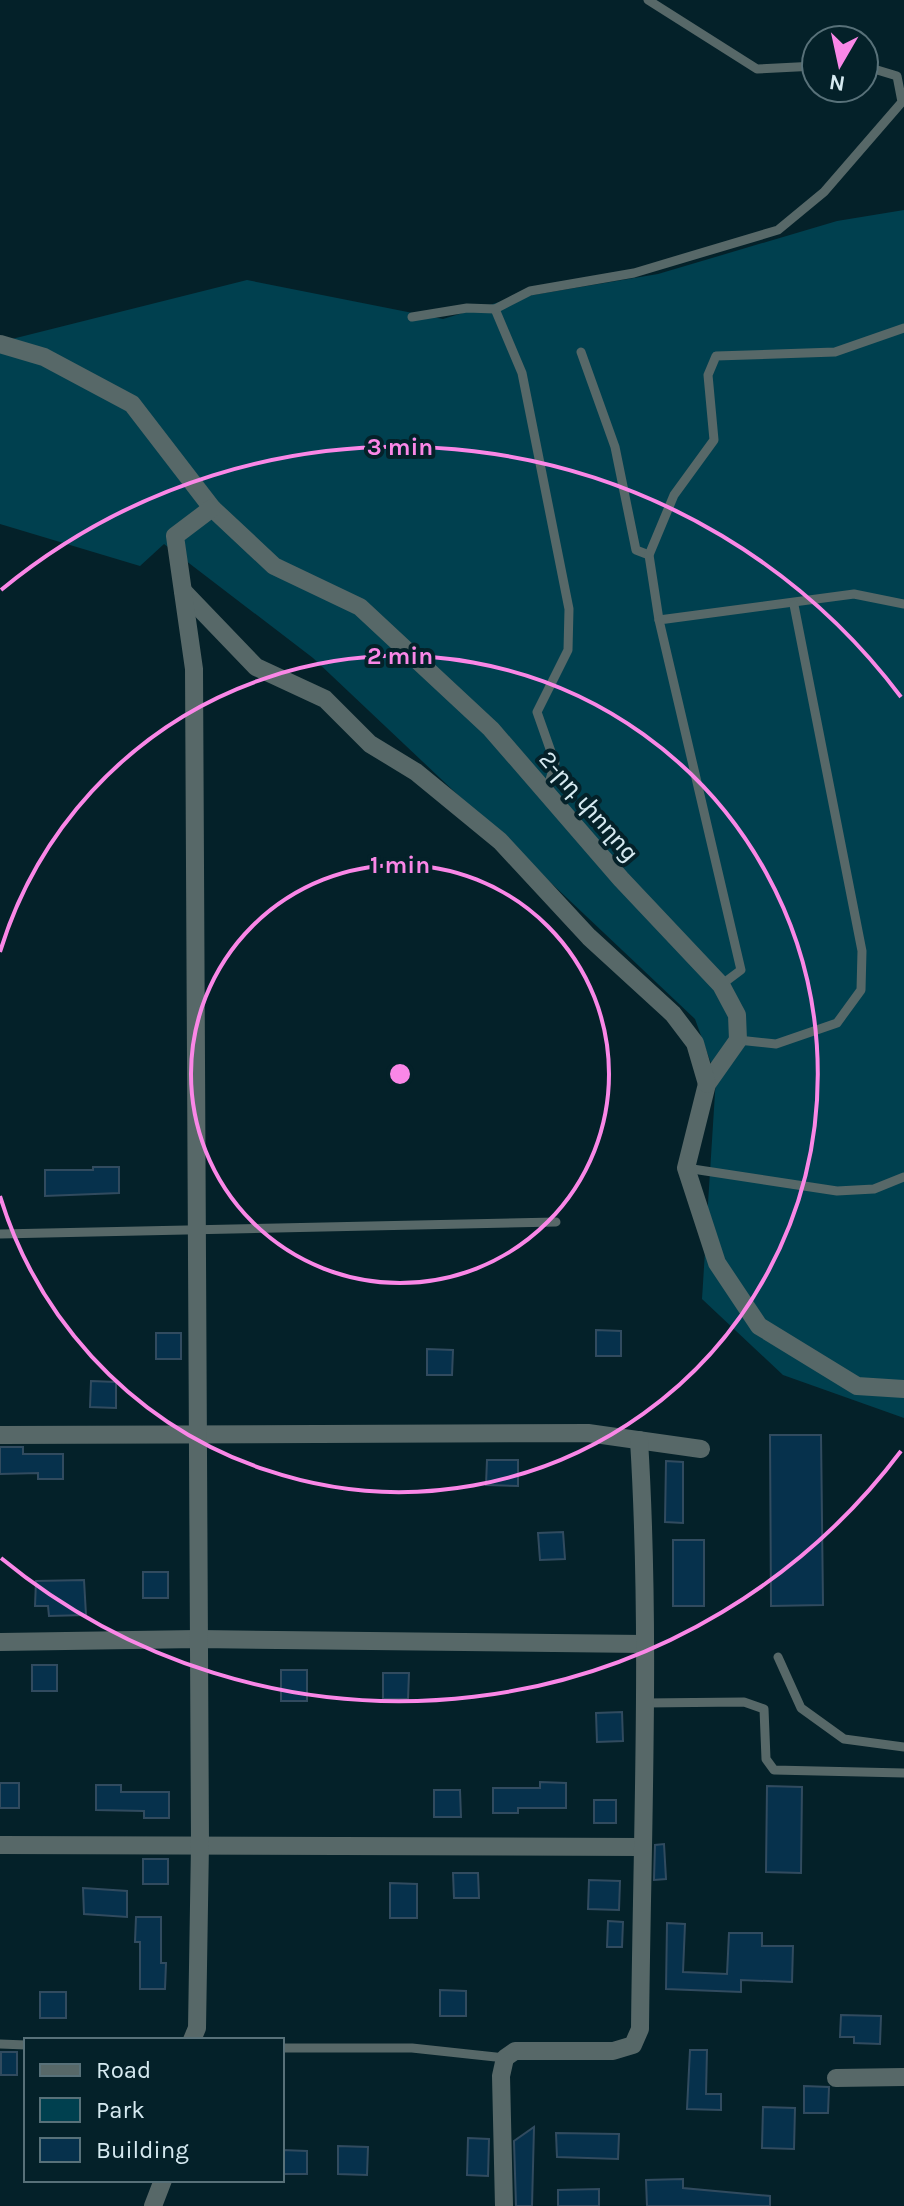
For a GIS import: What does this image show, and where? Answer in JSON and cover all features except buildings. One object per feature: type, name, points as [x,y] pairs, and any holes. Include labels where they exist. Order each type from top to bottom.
[{"type":"street","name":"2-րդ փողոց","points":[[0,344],[44,357],[132,404],[212,508],[274,566],[360,607],[491,729],[621,879],[721,985],[737,1015],[738,1040]]},
{"type":"street","points":[[193,2038],[197,2028],[200,1844],[194,669],[175,536],[212,508]]},
{"type":"street","points":[[183,591],[256,667],[325,699],[370,744],[416,772],[500,841],[589,937],[673,1014],[695,1043],[707,1084]]},
{"type":"street","points":[[738,1040],[707,1084],[686,1168],[717,1263],[759,1326],[857,1386],[904,1389]]},
{"type":"street","points":[[0,1435],[588,1433],[701,1449]]},
{"type":"street","points":[[504,2206],[501,2076],[505,2058],[515,2051],[613,2051],[633,2045],[640,2029],[645,1544],[639,1440]]},
{"type":"street","points":[[0,1642],[198,1639],[645,1644]]},
{"type":"street","points":[[0,1845],[641,1847]]},
{"type":"street","points":[[836,2078],[904,2077]]},
{"type":"street","points":[[153,2206],[162,2182]]},
{"type":"lane","points":[[648,0],[757,69],[800,67]]},
{"type":"lane","points":[[412,317],[467,308],[495,309],[530,291],[634,273],[778,230],[824,192],[902,102],[897,76],[880,71]]},
{"type":"lane","points":[[495,309],[522,373],[569,609],[568,650],[537,712],[555,763],[546,793]]},
{"type":"lane","points":[[721,985],[741,970],[659,620],[649,555],[674,495],[714,440],[708,375],[716,356],[835,352],[904,328]]},
{"type":"lane","points":[[581,352],[615,447],[636,550],[649,555]]},
{"type":"lane","points":[[659,620],[794,605],[854,594],[904,604]]},
{"type":"lane","points":[[738,1040],[776,1044],[837,1023],[861,990],[862,951],[794,605]]},
{"type":"lane","points":[[686,1168],[837,1191],[874,1189],[904,1177]]},
{"type":"lane","points":[[0,1234],[196,1227],[556,1222]]},
{"type":"lane","points":[[778,1657],[801,1708],[844,1739],[904,1747]]},
{"type":"lane","points":[[644,1703],[744,1702],[764,1709],[766,1759],[774,1770],[904,1773]]},
{"type":"lane","points":[[0,2044],[24,2045]]},
{"type":"lane","points":[[284,2048],[412,2048],[505,2058]]},
{"type":"green space","points":[[904,210],[904,1418],[783,1375],[702,1299],[716,1077],[695,1019],[313,658],[164,544],[140,566],[0,524],[0,342],[247,280],[443,319],[509,299],[658,274],[837,221]]}]
